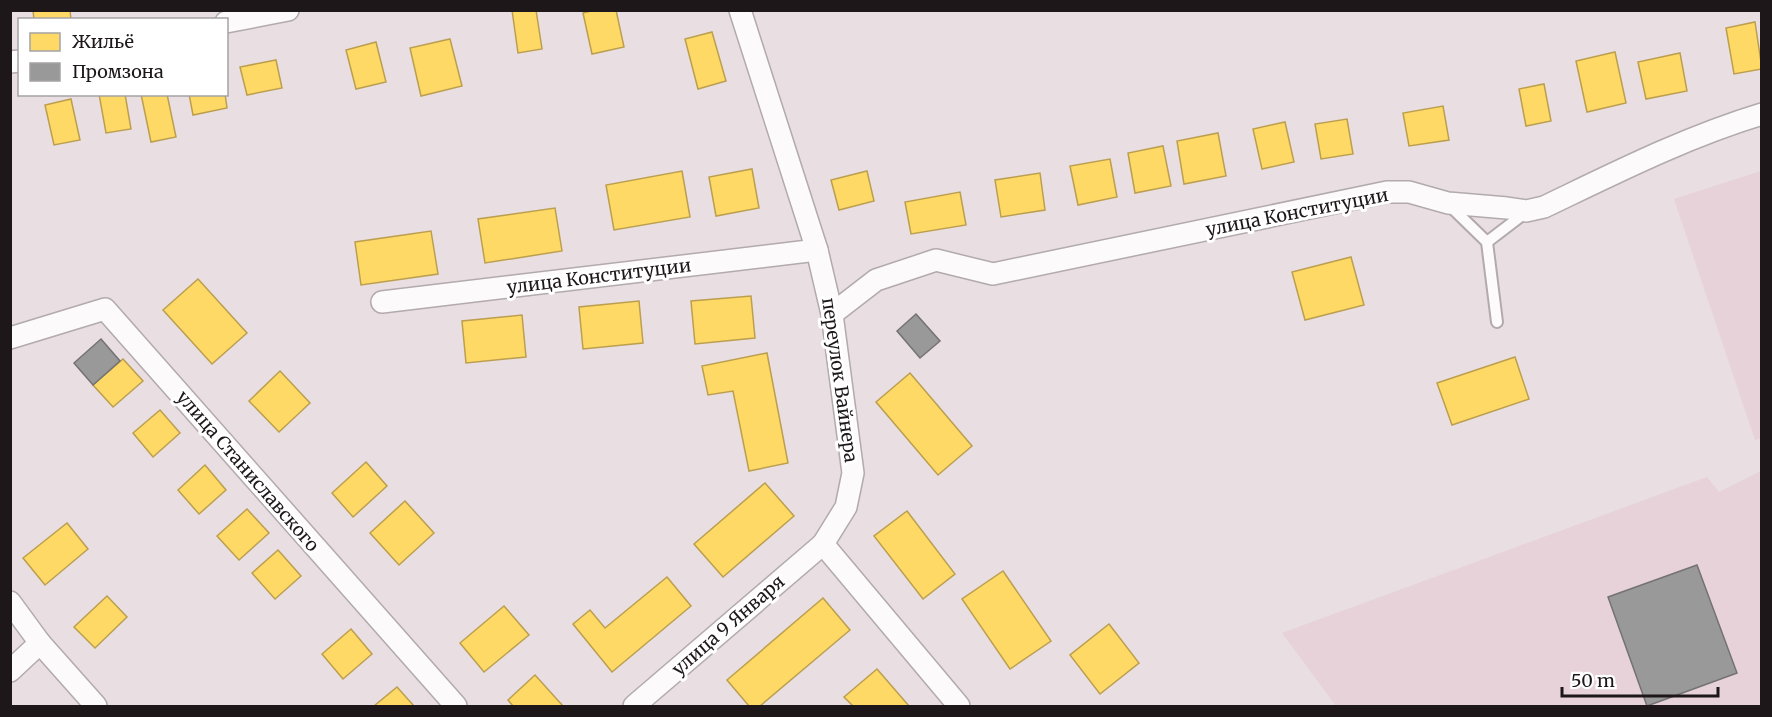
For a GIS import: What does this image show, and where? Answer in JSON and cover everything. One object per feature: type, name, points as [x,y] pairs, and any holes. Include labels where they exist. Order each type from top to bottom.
[{"type":"street","points":[[228,22],[288,10]]},
{"type":"street","name":"переулок Вайнера","points":[[740,10],[817,250],[832,314],[853,472],[846,507],[823,544]]},
{"type":"street","name":"улица Конституции","points":[[832,314],[876,280],[936,260],[993,274],[1387,192],[1409,192],[1448,203],[1507,207],[1526,211],[1544,207],[1663,150],[1761,114]]},
{"type":"street","name":"улица Конституции","points":[[382,302],[817,250]]},
{"type":"street","name":"улица Станиславского","points":[[10,338],[105,309],[456,706]]},
{"type":"street","points":[[823,544],[959,706]]},
{"type":"street","name":"улица 9 Января","points":[[633,706],[823,544]]},
{"type":"street","points":[[10,602],[40,643],[96,706]]},
{"type":"street","points":[[10,671],[40,643]]},
{"type":"lane","points":[[1448,203],[1487,242],[1497,322]]},
{"type":"lane","points":[[1487,242],[1526,211]]},
{"type":"shaded area","points":[[1761,171],[1762,438],[1755,440],[1674,199]]},
{"type":"shaded area","points":[[1761,471],[1761,706],[1336,706],[1282,633],[1707,477],[1719,492]]},
{"type":"building: Жильё","points":[[33,10],[70,10],[71,18],[34,18]]},
{"type":"building: Жильё","points":[[512,10],[536,10],[542,49],[518,53]]},
{"type":"building: Жильё","points":[[595,10],[616,10],[624,47],[592,54],[583,13]]},
{"type":"building: Жильё","points":[[1755,22],[1762,69],[1734,74],[1726,28]]},
{"type":"building: Жильё","points":[[712,32],[726,81],[698,89],[685,39]]},
{"type":"building: Жильё","points":[[450,39],[462,86],[421,96],[410,48]]},
{"type":"building: Жильё","points":[[376,42],[386,82],[356,89],[346,50]]},
{"type":"building: Жильё","points":[[1615,52],[1626,103],[1587,112],[1576,61]]},
{"type":"building: Жильё","points":[[1680,53],[1687,91],[1646,99],[1638,62]]},
{"type":"building: Жильё","points":[[276,60],[282,88],[247,95],[240,67]]},
{"type":"building: Жильё","points":[[1544,84],[1551,121],[1526,126],[1519,89]]},
{"type":"building: Жильё","points":[[99,96],[125,96],[131,129],[106,133]]},
{"type":"building: Жильё","points":[[141,96],[167,96],[176,137],[151,142]]},
{"type":"building: Жильё","points":[[189,96],[225,96],[227,108],[193,115]]},
{"type":"building: Жильё","points":[[71,99],[80,140],[54,145],[45,105]]},
{"type":"building: Жильё","points":[[1443,106],[1449,140],[1409,146],[1403,113]]},
{"type":"building: Жильё","points":[[1347,119],[1353,154],[1321,159],[1315,124]]},
{"type":"building: Жильё","points":[[1285,122],[1294,162],[1262,169],[1253,129]]},
{"type":"building: Жильё","points":[[1218,133],[1226,176],[1184,184],[1177,141]]},
{"type":"building: Жильё","points":[[1163,146],[1171,186],[1135,193],[1128,153]]},
{"type":"building: Жильё","points":[[1110,159],[1117,197],[1078,205],[1070,166]]},
{"type":"building: Жильё","points":[[752,169],[759,208],[716,216],[709,177]]},
{"type":"building: Жильё","points":[[682,171],[690,217],[614,230],[606,185]]},
{"type":"building: Жильё","points":[[867,171],[874,201],[839,210],[831,180]]},
{"type":"building: Жильё","points":[[1040,173],[1045,210],[1001,217],[995,180]]},
{"type":"building: Жильё","points":[[960,192],[966,225],[911,234],[905,202]]},
{"type":"building: Жильё","points":[[555,208],[562,251],[485,263],[478,219]]},
{"type":"building: Жильё","points":[[431,231],[438,274],[361,285],[355,242]]},
{"type":"building: Жильё","points":[[1351,257],[1364,305],[1305,320],[1292,272]]},
{"type":"building: Жильё","points":[[198,279],[247,333],[212,364],[163,310]]},
{"type":"building: Жильё","points":[[751,296],[755,338],[695,344],[691,301]]},
{"type":"building: Жильё","points":[[639,301],[643,343],[583,349],[579,307]]},
{"type":"building: Жильё","points":[[522,315],[526,357],[466,363],[462,321]]},
{"type":"building: Жильё","points":[[767,353],[788,463],[749,471],[733,391],[708,395],[702,366]]},
{"type":"building: Жильё","points":[[1515,357],[1529,399],[1452,425],[1437,383]]},
{"type":"building: Жильё","points":[[123,359],[143,381],[113,407],[93,385]]},
{"type":"building: Жильё","points":[[280,371],[310,403],[279,432],[249,401]]},
{"type":"building: Жильё","points":[[910,373],[972,446],[938,475],[876,402]]},
{"type":"building: Жильё","points":[[160,410],[180,433],[153,457],[133,433]]},
{"type":"building: Жильё","points":[[366,462],[387,486],[353,517],[332,493]]},
{"type":"building: Жильё","points":[[205,465],[226,490],[199,514],[178,490]]},
{"type":"building: Жильё","points":[[765,483],[794,516],[723,577],[694,544]]},
{"type":"building: Жильё","points":[[405,501],[434,533],[399,565],[370,533]]},
{"type":"building: Жильё","points":[[247,509],[269,533],[239,560],[217,536]]},
{"type":"building: Жильё","points":[[907,511],[955,574],[923,599],[874,536]]},
{"type":"building: Жильё","points":[[67,523],[88,549],[45,585],[23,558]]},
{"type":"building: Жильё","points":[[278,550],[301,576],[275,599],[252,573]]},
{"type":"building: Жильё","points":[[1003,571],[1051,641],[1010,669],[962,599]]},
{"type":"building: Жильё","points":[[667,577],[691,606],[612,672],[573,624],[590,610],[605,628]]},
{"type":"building: Жильё","points":[[107,596],[127,617],[95,648],[74,627]]},
{"type":"building: Жильё","points":[[823,598],[850,630],[760,706],[749,706],[727,680]]},
{"type":"building: Жильё","points":[[504,606],[529,635],[484,672],[460,643]]},
{"type":"building: Жильё","points":[[1109,624],[1139,663],[1100,694],[1070,655]]},
{"type":"building: Жильё","points":[[351,629],[372,654],[343,679],[322,654]]},
{"type":"building: Жильё","points":[[877,669],[909,706],[853,706],[844,697]]},
{"type":"building: Жильё","points":[[535,675],[563,706],[513,706],[508,700]]},
{"type":"building: Жильё","points":[[397,687],[414,706],[374,706]]},
{"type":"building: Промзона","points":[[916,314],[940,341],[920,358],[897,331]]},
{"type":"building: Промзона","points":[[101,339],[120,361],[93,385],[74,363]]},
{"type":"building: Промзона","points":[[1697,565],[1737,673],[1647,706],[1608,597]]}]
